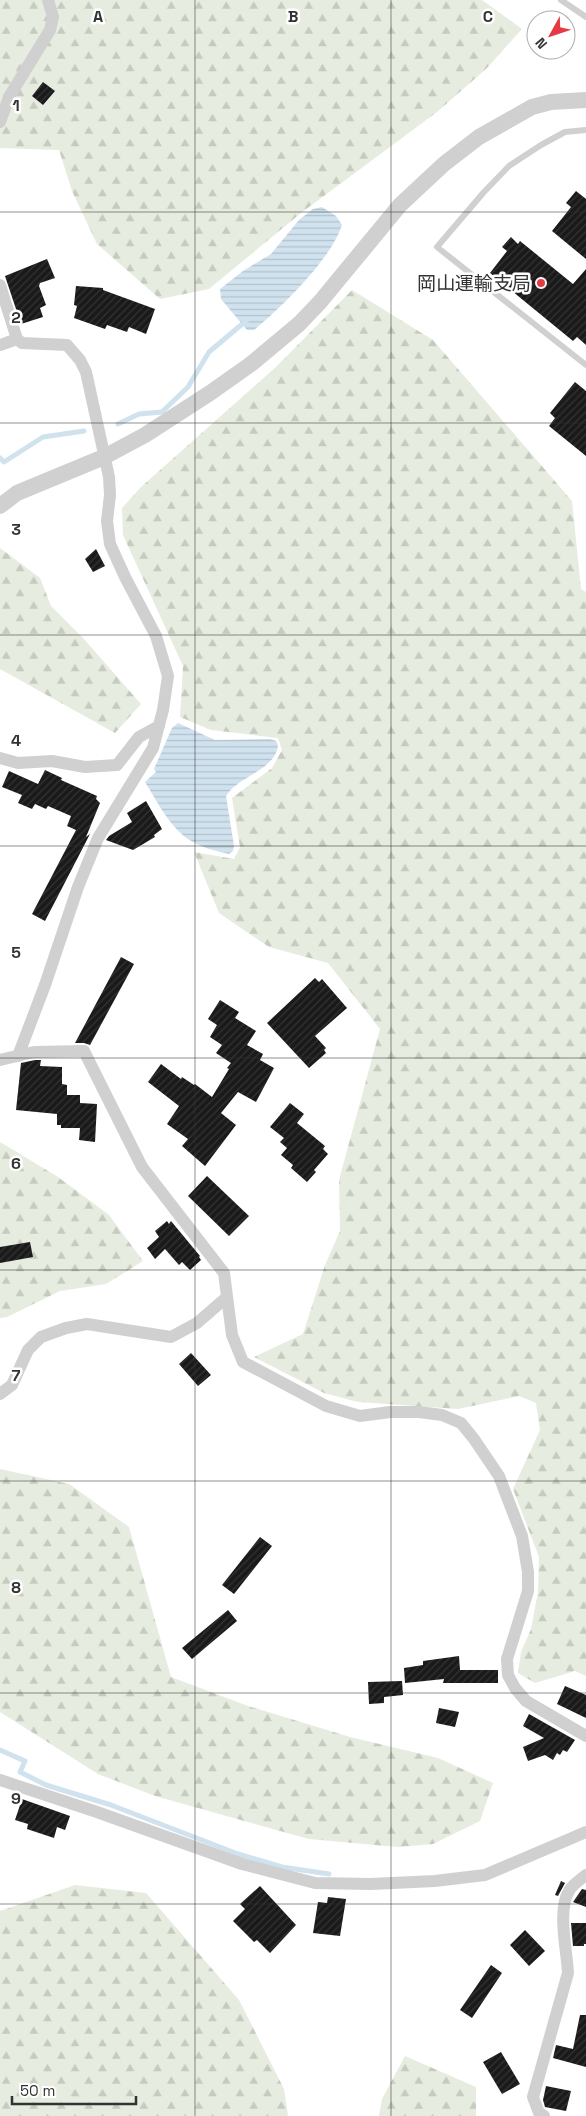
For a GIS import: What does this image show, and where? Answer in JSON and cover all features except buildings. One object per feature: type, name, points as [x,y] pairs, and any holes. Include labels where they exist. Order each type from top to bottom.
[{"type":"street","points":[[0,122],[12,91],[50,30],[53,17],[48,0]]},
{"type":"street","points":[[0,506],[17,493],[104,457],[145,435],[251,364],[299,324],[320,302],[400,204],[460,151],[514,116],[532,107],[551,102],[586,100]]},
{"type":"street","points":[[0,285],[17,339],[22,343],[67,345],[80,360],[86,372],[109,477],[108,522],[110,544],[156,636],[168,676],[153,748],[98,838],[78,887],[45,985],[18,1056]]},
{"type":"street","points":[[0,345],[17,339]]},
{"type":"street","points":[[0,758],[18,763],[52,761],[85,767],[117,765],[139,737],[159,726]]},
{"type":"street","points":[[0,1060],[34,1052],[84,1051],[142,1168],[224,1273],[232,1335],[243,1362],[326,1406],[360,1416],[390,1412],[418,1412],[442,1414],[461,1424],[474,1439],[499,1476],[522,1536],[527,1565],[528,1590],[507,1659],[508,1675],[515,1688],[526,1701],[586,1736]]},
{"type":"street","points":[[0,1394],[12,1385],[28,1350],[41,1337],[66,1328],[87,1324],[171,1337],[197,1323],[227,1297]]},
{"type":"street","points":[[0,1780],[97,1812],[242,1864],[315,1883],[390,1883],[485,1876],[586,1832]]},
{"type":"street","points":[[544,2116],[539,2113],[532,2097],[568,1973],[563,1933],[565,1904],[569,1891],[586,1875]]},
{"type":"lane","points":[[561,0],[586,17]]},
{"type":"lane","points":[[586,130],[565,132],[541,145],[510,166],[484,192],[437,247],[586,365]]},
{"type":"green space","points":[[0,0],[482,0],[522,29],[487,68],[437,112],[301,213],[209,289],[160,299],[97,244],[72,191],[59,150],[0,148]]},
{"type":"green space","points":[[352,290],[433,340],[572,501],[581,589],[586,592],[586,1676],[575,1671],[535,1683],[518,1673],[521,1652],[531,1629],[538,1592],[539,1557],[513,1489],[540,1430],[536,1403],[519,1396],[458,1409],[358,1402],[324,1393],[254,1357],[303,1334],[325,1265],[340,1231],[339,1180],[380,1029],[328,963],[269,947],[219,913],[194,852],[234,859],[240,847],[232,798],[272,768],[282,750],[278,738],[211,730],[180,717],[183,666],[123,535],[122,508],[141,487],[276,367]]},
{"type":"green space","points":[[0,548],[40,578],[51,606],[83,638],[141,704],[115,733],[0,669]]},
{"type":"green space","points":[[0,1142],[58,1177],[109,1215],[143,1261],[106,1284],[60,1291],[7,1317],[0,1318]]},
{"type":"green space","points":[[0,1469],[69,1484],[129,1527],[171,1677],[248,1706],[350,1737],[438,1758],[493,1783],[480,1821],[433,1844],[398,1847],[309,1839],[155,1796],[98,1774],[0,1712]]},
{"type":"green space","points":[[75,1885],[146,1893],[239,2000],[284,2089],[288,2116],[0,2116],[0,1911]]},
{"type":"green space","points":[[405,2056],[476,2087],[476,2116],[379,2116],[382,2099]]},
{"type":"water","points":[[322,207],[336,216],[342,225],[328,253],[278,309],[254,330],[247,330],[221,299],[220,289],[243,271],[271,254],[299,220],[313,209]]},
{"type":"water","points":[[178,723],[215,740],[270,739],[276,741],[278,745],[275,754],[264,767],[239,783],[226,796],[234,846],[233,851],[229,854],[193,842],[181,834],[164,813],[145,782],[156,772],[154,769],[172,728]]},
{"type":"waterway","points":[[118,424],[139,414],[162,412],[188,387],[209,352],[247,320]]},
{"type":"waterway","points":[[0,458],[4,462],[43,437],[84,431]]},
{"type":"waterway","points":[[0,1750],[25,1761],[20,1772],[46,1785],[111,1805],[238,1854],[282,1867],[329,1874]]},
{"type":"place","name":"岡山運輸支局","points":[[541,283]]}]
